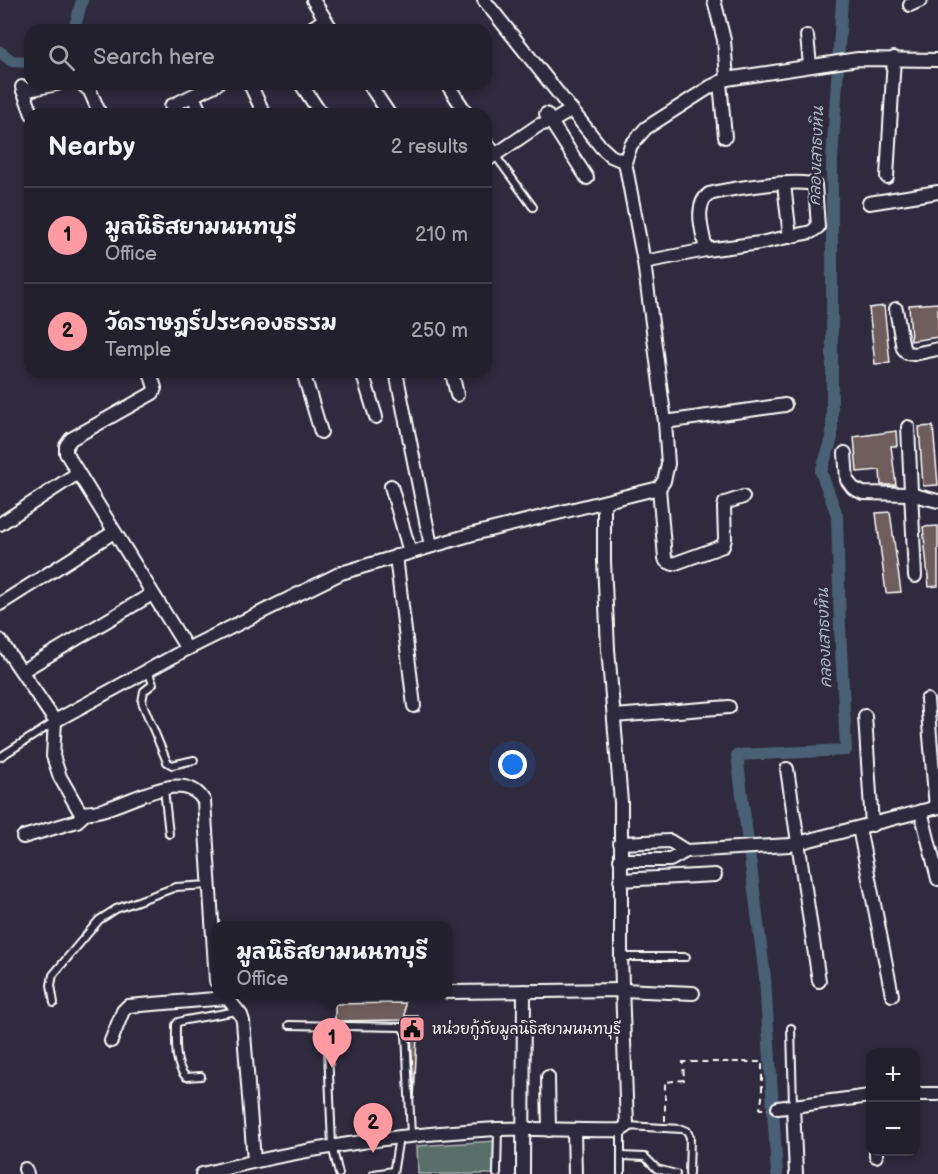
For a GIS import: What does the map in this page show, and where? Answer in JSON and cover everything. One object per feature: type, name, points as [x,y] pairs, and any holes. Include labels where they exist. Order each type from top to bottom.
[{"type":"street","points":[[314,0],[328,24]]},
{"type":"street","points":[[484,0],[602,147],[611,156],[625,162]]},
{"type":"street","points":[[714,0],[724,40],[725,137]]},
{"type":"street","points":[[318,24],[325,19]]},
{"type":"street","points":[[807,36],[810,65]]},
{"type":"street","points":[[887,177],[894,58]]},
{"type":"street","points":[[55,722],[187,649],[341,573],[431,546],[659,488],[664,482],[668,464],[644,262],[625,162],[631,145],[646,129],[724,80],[858,59],[938,60]]},
{"type":"street","points":[[24,89],[30,108]]},
{"type":"street","points":[[89,90],[97,108]]},
{"type":"street","points":[[171,106],[205,90]]},
{"type":"street","points":[[253,90],[261,108]]},
{"type":"street","points":[[305,90],[317,108]]},
{"type":"street","points":[[373,90],[385,108]]},
{"type":"street","points":[[451,90],[464,108]]},
{"type":"street","points":[[193,96],[198,108]]},
{"type":"street","points":[[492,157],[568,105]]},
{"type":"street","points":[[545,120],[587,178]]},
{"type":"street","points":[[644,262],[706,249],[811,232],[818,226],[815,185],[803,182],[784,184],[715,193],[704,198],[700,213],[706,249]]},
{"type":"street","points":[[784,184],[790,237]]},
{"type":"street","points":[[868,203],[938,192]]},
{"type":"street","points":[[896,309],[903,348],[908,353],[938,349]]},
{"type":"street","points":[[152,378],[155,388],[153,393],[70,439],[66,446],[66,453],[187,649]]},
{"type":"street","points":[[305,378],[321,432]]},
{"type":"street","points":[[364,378],[376,417]]},
{"type":"street","points":[[397,378],[431,546]]},
{"type":"street","points":[[453,378],[457,395]]},
{"type":"street","points":[[664,422],[785,405]]},
{"type":"street","points":[[908,427],[915,576]]},
{"type":"street","points":[[845,453],[847,480],[853,488],[863,493],[910,494],[938,501]]},
{"type":"street","points":[[0,524],[78,473]]},
{"type":"street","points":[[391,486],[410,552]]},
{"type":"street","points":[[659,488],[665,558],[673,564],[723,546],[725,503],[743,497]]},
{"type":"street","points":[[202,1174],[332,1146],[405,1136],[498,1129],[574,1131],[624,1128],[621,802],[605,604],[604,503]]},
{"type":"street","points":[[0,604],[114,532]]},
{"type":"street","points":[[396,556],[414,706]]},
{"type":"street","points":[[22,671],[152,594]]},
{"type":"street","points":[[0,640],[55,722],[53,756],[60,777],[80,812],[86,813]]},
{"type":"street","points":[[620,860],[670,860],[686,851],[797,844],[937,807],[927,700]]},
{"type":"street","points":[[614,716],[729,706]]},
{"type":"street","points":[[865,716],[872,825]]},
{"type":"street","points":[[787,769],[819,981]]},
{"type":"street","points":[[23,837],[77,821],[86,813],[164,788],[190,788],[200,793],[204,801],[212,921]]},
{"type":"street","points":[[921,812],[938,879]]},
{"type":"street","points":[[859,828],[892,995]]},
{"type":"street","points":[[620,843],[670,841],[686,851]]},
{"type":"street","points":[[620,880],[715,875]]},
{"type":"street","points":[[452,992],[622,990],[693,993]]},
{"type":"street","points":[[523,1174],[524,991]]},
{"type":"street","points":[[111,1041],[125,1008],[128,1006],[212,997]]},
{"type":"street","points":[[228,999],[243,1020],[254,1161]]},
{"type":"street","points":[[548,1077],[549,1130]]},
{"type":"street","points":[[920,1094],[938,1094]]},
{"type":"street","points":[[778,1108],[866,1097]]},
{"type":"street","points":[[793,1105],[796,1174]]},
{"type":"street","points":[[574,1131],[575,1174]]},
{"type":"lane","points":[[492,159],[533,207]]},
{"type":"lane","points":[[148,670],[153,684],[144,691],[142,702],[167,762],[172,765],[194,760]]},
{"type":"lane","points":[[0,757],[55,722]]},
{"type":"lane","points":[[164,788],[169,834]]},
{"type":"lane","points":[[54,1003],[51,985],[53,975],[99,920],[116,909],[176,887],[210,885]]},
{"type":"lane","points":[[621,957],[686,957]]},
{"type":"lane","points":[[201,1076],[186,1077],[181,1072],[176,1025],[186,1020],[238,1011]]},
{"type":"lane","points":[[289,1025],[402,1027],[406,1034],[405,1136],[393,1173],[374,1174]]},
{"type":"lane","points":[[327,1025],[332,1146],[339,1174]]},
{"type":"lane","points":[[791,1028],[793,1105]]},
{"type":"lane","points":[[621,1174],[624,1128],[687,1131],[690,1137],[689,1174]]},
{"type":"lane","points":[[497,1174],[498,1129]]},
{"type":"lane","points":[[621,1156],[645,1157],[657,1169],[676,1174]]},
{"type":"path","points":[[665,1121],[665,1083],[684,1080],[683,1062],[762,1062],[760,1109]]},
{"type":"green space","points":[[496,1141],[499,1174],[418,1174],[417,1146]]},
{"type":"building","points":[[938,303],[938,337],[911,341],[909,305]]},
{"type":"building","points":[[884,306],[890,363],[875,364],[869,308]]},
{"type":"building","points":[[933,426],[938,485],[923,486],[919,427]]},
{"type":"building","points":[[896,431],[897,446],[891,446],[896,485],[881,485],[880,470],[857,472],[854,437]]},
{"type":"building","points":[[890,512],[901,592],[886,593],[876,513]]},
{"type":"building","points":[[938,526],[938,586],[929,587],[923,527]]},
{"type":"building","points":[[405,1003],[405,1020],[335,1021],[335,1004]]},
{"type":"building","name":"หน่วยกู้ภัยมูลนิธิสยามนนทบุรี","points":[[406,1016],[418,1016],[414,1099],[411,1034],[406,1024]]},
{"type":"waterway","points":[[76,24],[82,0]]},
{"type":"waterway","name":"คลองเสาธงหิน","points":[[777,1174],[765,978],[737,755],[846,750],[837,515],[821,472],[832,438],[832,160],[842,0]]},
{"type":"waterway","points":[[0,52],[12,61],[24,62]]},
{"type":"place","name":"หน่วยกู้ภัยมูลนิธิสยามนนทบุรี","points":[[412,1029]]},
{"type":"place","name":"มูลนิธิสยามนนทบุรี","points":[[332,1068]]},
{"type":"place","name":"วัดราษฎร์ประคองธรรม","points":[[373,1153]]}]
